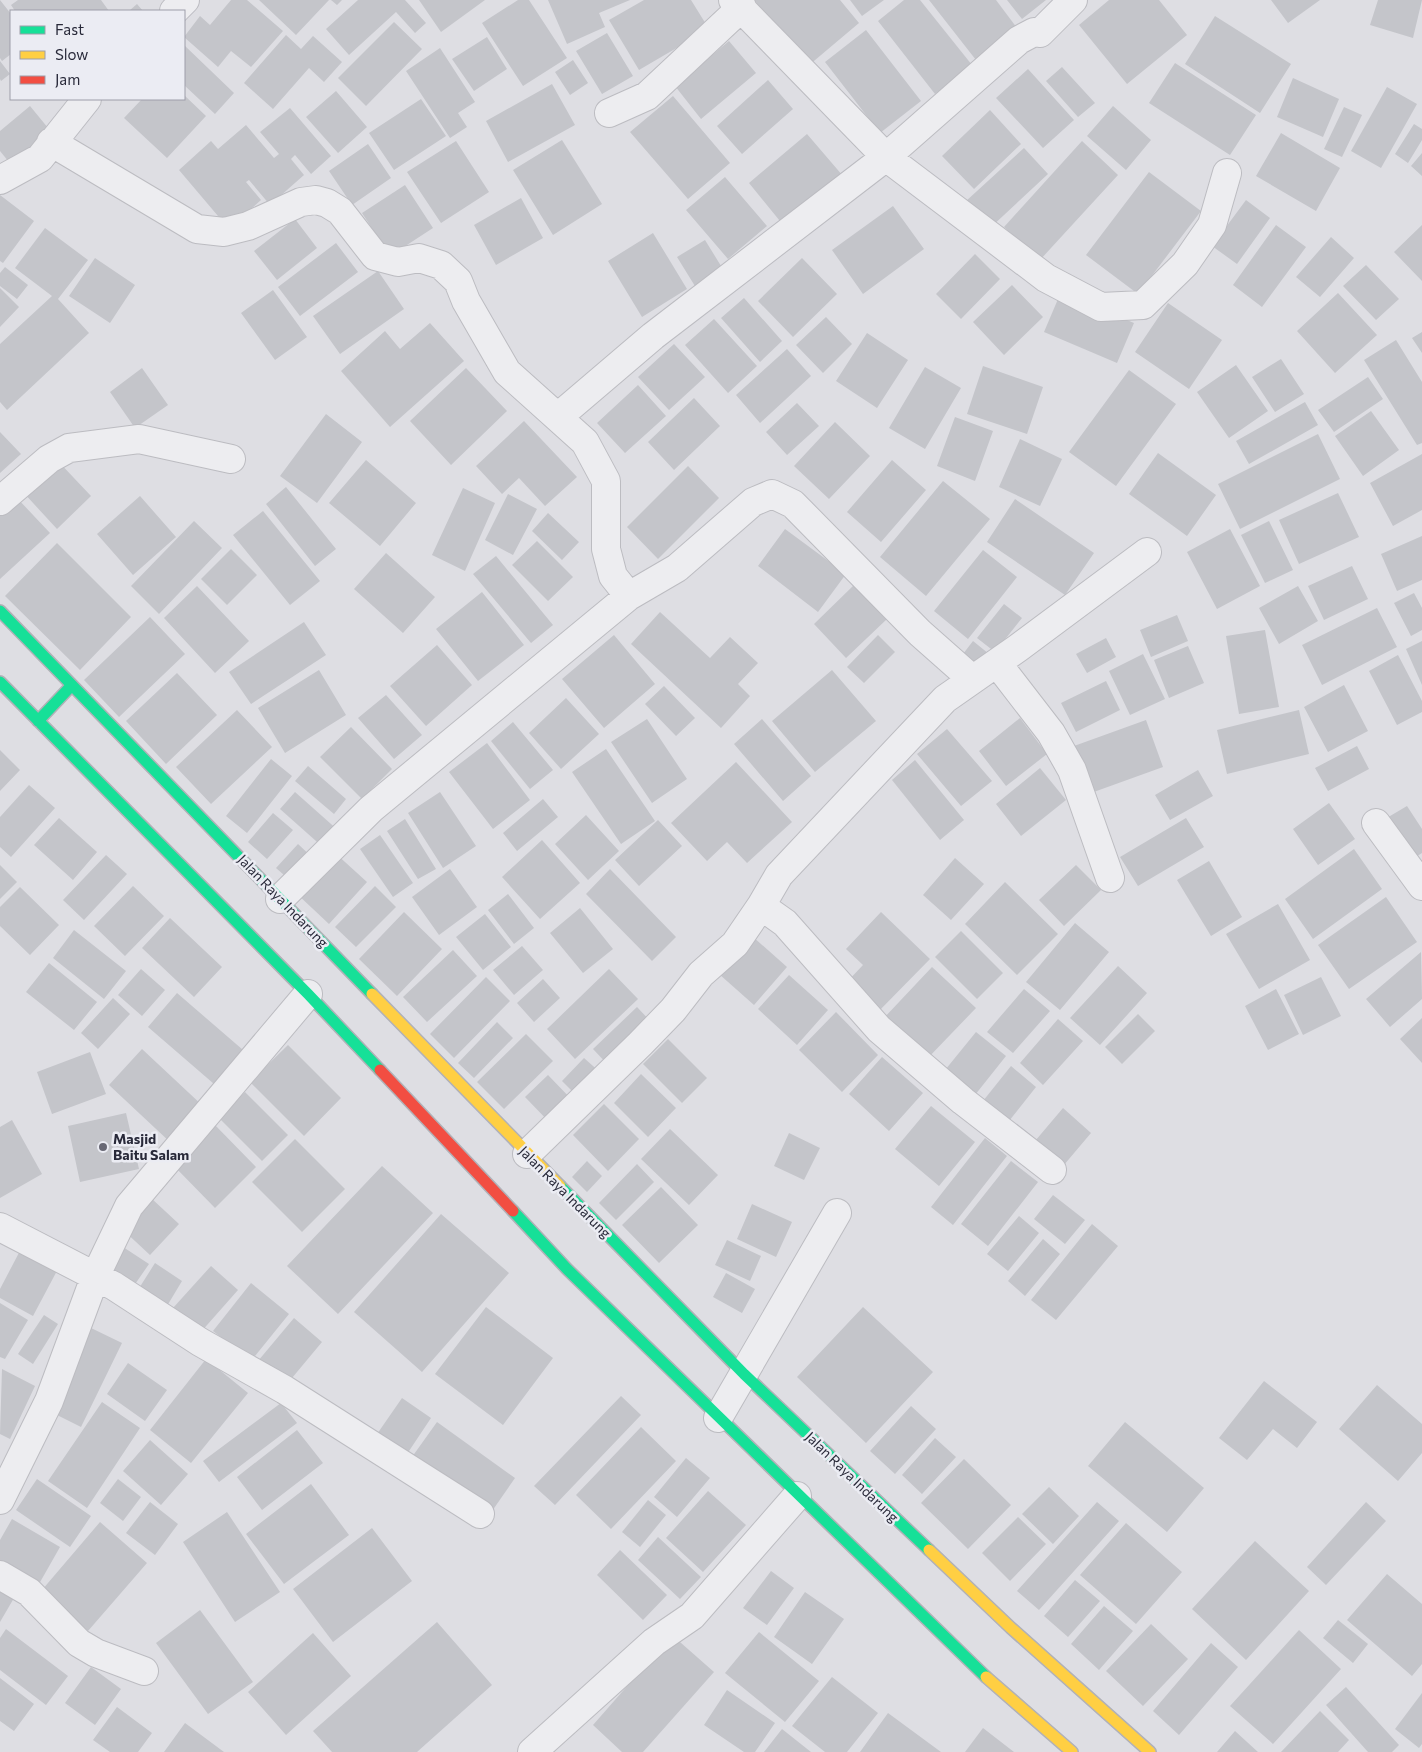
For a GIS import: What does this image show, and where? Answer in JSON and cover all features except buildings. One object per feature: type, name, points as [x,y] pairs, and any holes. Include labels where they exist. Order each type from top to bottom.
[{"type":"highway","name":"Jalan Raya Indarung","points":[[0,611],[527,1154],[624,1250],[744,1374],[1011,1628],[1150,1752]]},
{"type":"highway","points":[[0,682],[308,994],[568,1269],[797,1496],[972,1665],[1072,1752]]},
{"type":"highway","points":[[38,720],[72,685]]},
{"type":"street","points":[[175,10],[185,0]]},
{"type":"street","points":[[558,417],[653,336],[886,157],[1019,40],[1034,32],[1040,33],[1073,0]]},
{"type":"street","points":[[609,113],[647,96],[737,4],[886,157],[1046,278],[1101,307],[1143,304],[1179,270],[1212,225],[1227,173]]},
{"type":"street","points":[[0,180],[40,158],[86,100]]},
{"type":"street","points":[[51,142],[197,229],[224,232],[248,226],[301,202],[316,200],[327,203],[340,211],[375,256],[398,262],[419,258],[441,265],[458,281],[466,301],[507,372],[585,442],[606,481],[606,549],[612,576],[629,596]]},
{"type":"street","points":[[0,501],[49,459],[69,448],[139,440],[231,459]]},
{"type":"street","points":[[280,899],[371,809],[629,596],[678,568],[753,502],[772,494],[793,504],[920,633],[972,679]]},
{"type":"street","points":[[527,1154],[640,1044],[672,1010],[701,974],[735,944],[785,867],[944,699],[1147,552]]},
{"type":"street","points":[[996,662],[1051,733],[1072,770],[1110,878]]},
{"type":"street","points":[[1376,823],[1422,886]]},
{"type":"street","points":[[761,906],[785,923],[879,1029],[963,1101],[1052,1170]]},
{"type":"street","points":[[0,1500],[49,1401],[95,1277],[129,1206],[308,994]]},
{"type":"street","points":[[718,1418],[837,1213]]},
{"type":"street","points":[[0,1227],[114,1286],[200,1342],[285,1390],[480,1514]]},
{"type":"street","points":[[532,1752],[556,1742],[654,1642],[692,1616],[797,1496]]},
{"type":"street","points":[[0,1575],[29,1592],[79,1643],[96,1653],[144,1671]]},
{"type":"traffic: fast","points":[[0,611],[372,994]]},
{"type":"traffic: fast","points":[[0,682],[308,994],[380,1070]]},
{"type":"traffic: fast","points":[[38,721],[72,685]]},
{"type":"traffic: fast","points":[[560,1186],[744,1374],[929,1550]]},
{"type":"traffic: fast","points":[[513,1211],[567,1269],[986,1677]]},
{"type":"traffic: slow","points":[[372,994],[560,1186]]},
{"type":"traffic: slow","points":[[929,1550],[1011,1628],[1150,1752]]},
{"type":"traffic: slow","points":[[986,1677],[1072,1752]]},
{"type":"traffic: jam","points":[[380,1070],[513,1211]]},
{"type":"place","name":"Masjid Baitu Salam","points":[[103,1147]]}]
